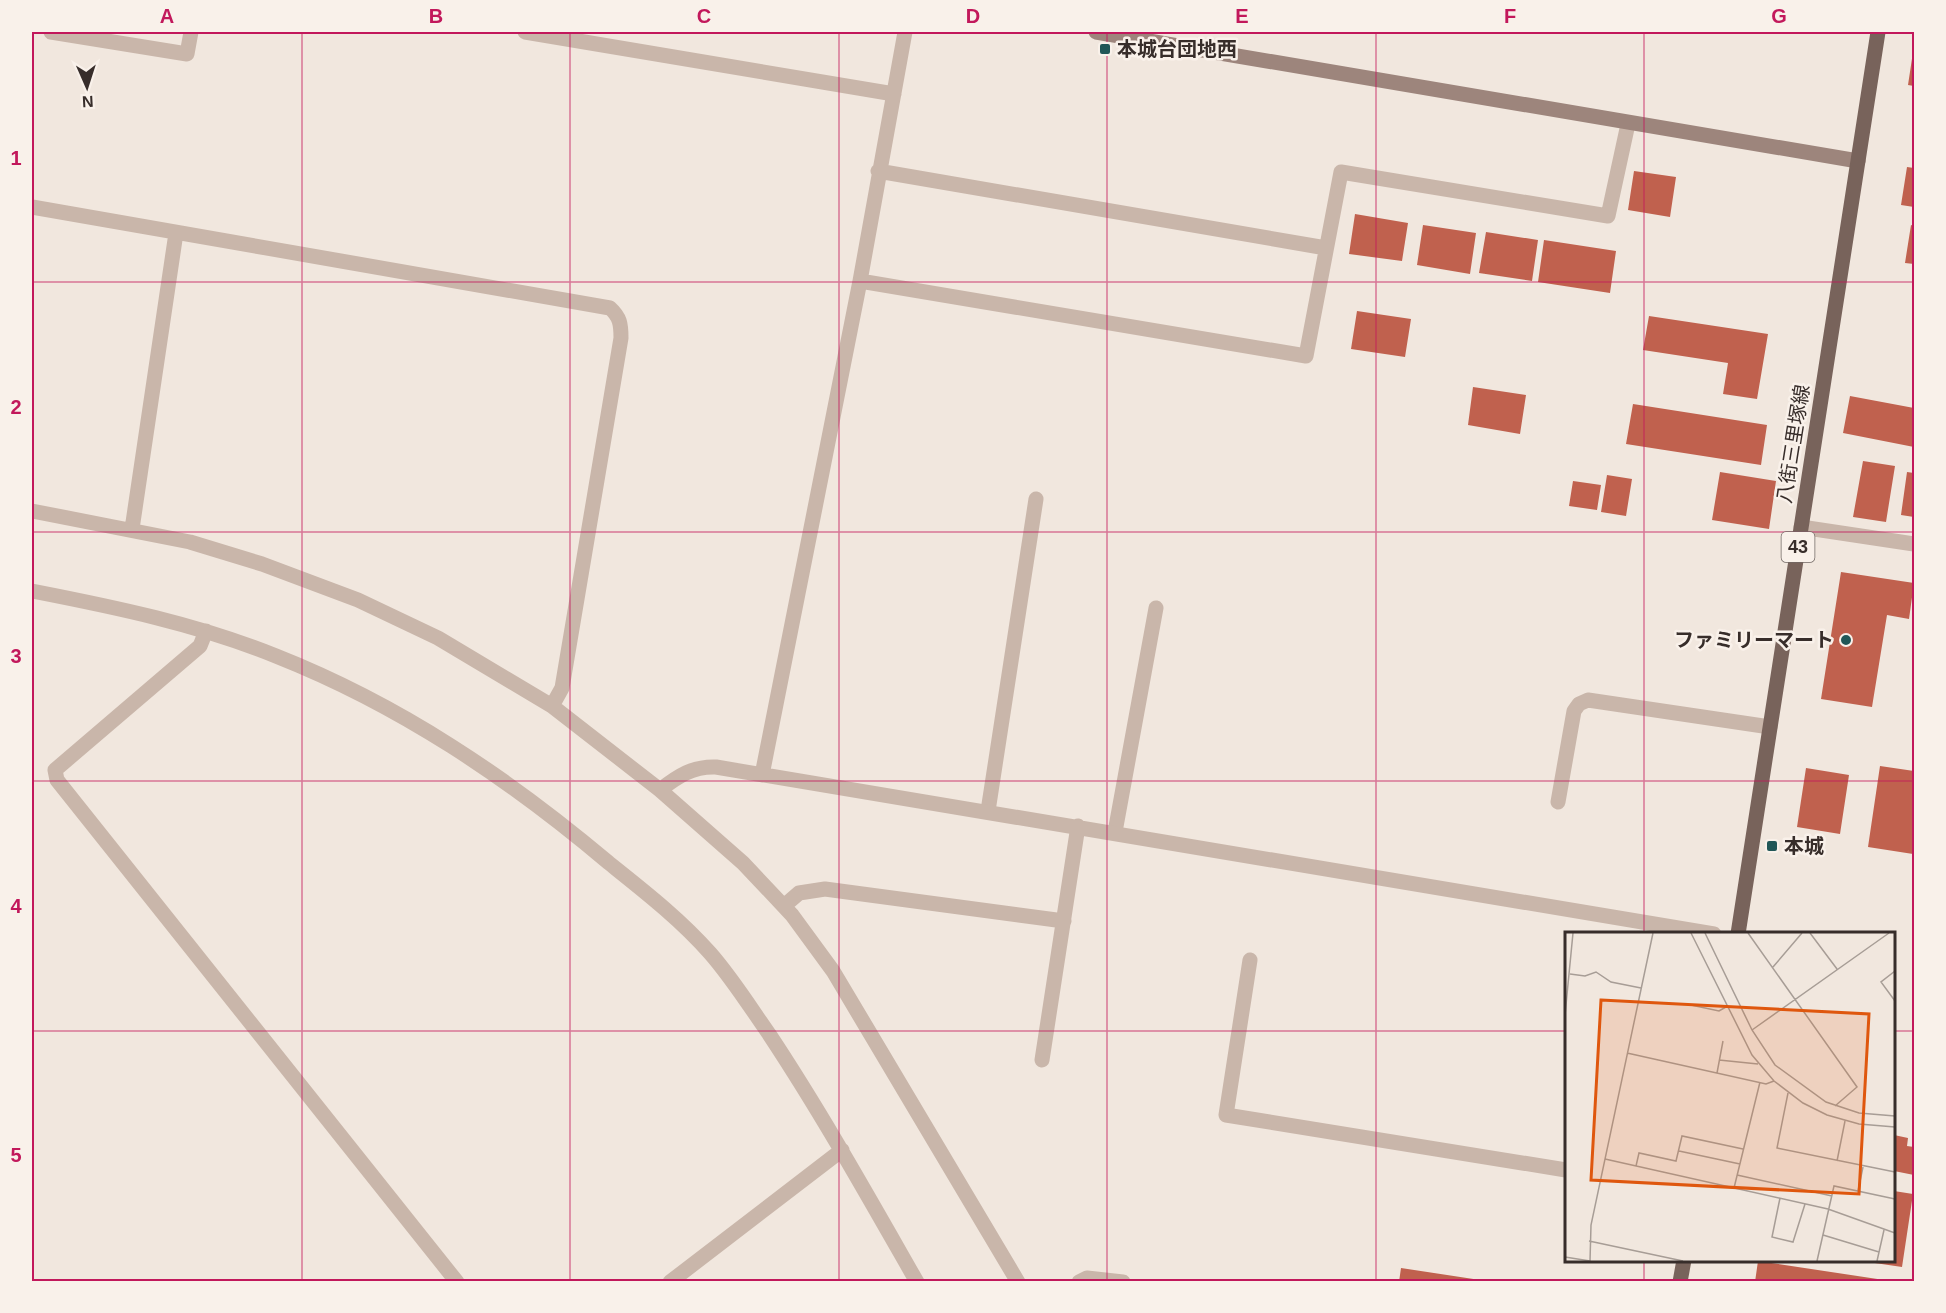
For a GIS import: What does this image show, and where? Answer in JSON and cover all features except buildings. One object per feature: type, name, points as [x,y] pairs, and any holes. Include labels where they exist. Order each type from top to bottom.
[{"type":"main road","name":"八街三里塚線","points":[[1738,932],[1878,32]]},
{"type":"main road","points":[[1680,1281],[1684,1262]]},
{"type":"street","points":[[51,32],[187,54],[190,32]]},
{"type":"street","points":[[525,32],[894,94]]},
{"type":"street","points":[[762,775],[860,281],[878,171],[905,32]]},
{"type":"street","points":[[1096,32],[1628,124],[1858,161]]},
{"type":"street","points":[[860,281],[1306,357],[1341,171],[1608,216],[1628,124]]},
{"type":"street","points":[[878,171],[1326,248]]},
{"type":"street","points":[[32,207],[610,308],[618,315],[621,338],[562,688],[552,706]]},
{"type":"street","points":[[132,529],[176,233]]},
{"type":"street","points":[[988,811],[1036,499]]},
{"type":"street","points":[[32,511],[190,542],[252,561],[358,600],[438,638],[552,706],[660,790],[743,863],[784,906],[833,970],[1018,1281]]},
{"type":"street","points":[[1801,527],[1914,544]]},
{"type":"street","points":[[32,591],[130,610],[206,631],[276,656],[416,724],[490,769],[570,828],[660,905],[710,953],[790,1066],[842,1150],[917,1281]]},
{"type":"street","points":[[1115,832],[1156,608]]},
{"type":"street","points":[[206,631],[200,646],[55,770],[57,780],[457,1281]]},
{"type":"street","points":[[1558,802],[1574,711],[1579,704],[1588,700],[1770,727]]},
{"type":"street","points":[[660,790],[687,772],[702,766],[988,811],[1708,932]]},
{"type":"street","points":[[1042,1060],[1078,826]]},
{"type":"street","points":[[784,906],[800,893],[825,890],[1064,921]]},
{"type":"street","points":[[1250,960],[1226,1115],[1565,1170]]},
{"type":"street","points":[[670,1281],[842,1150]]},
{"type":"street","points":[[1079,1281],[1087,1278],[1123,1281]]},
{"type":"place","name":"本城台団地西","points":[[1105,49]]},
{"type":"place","name":"ファミリーマート","points":[[1846,640]]},
{"type":"place","name":"本城","points":[[1772,846]]}]
